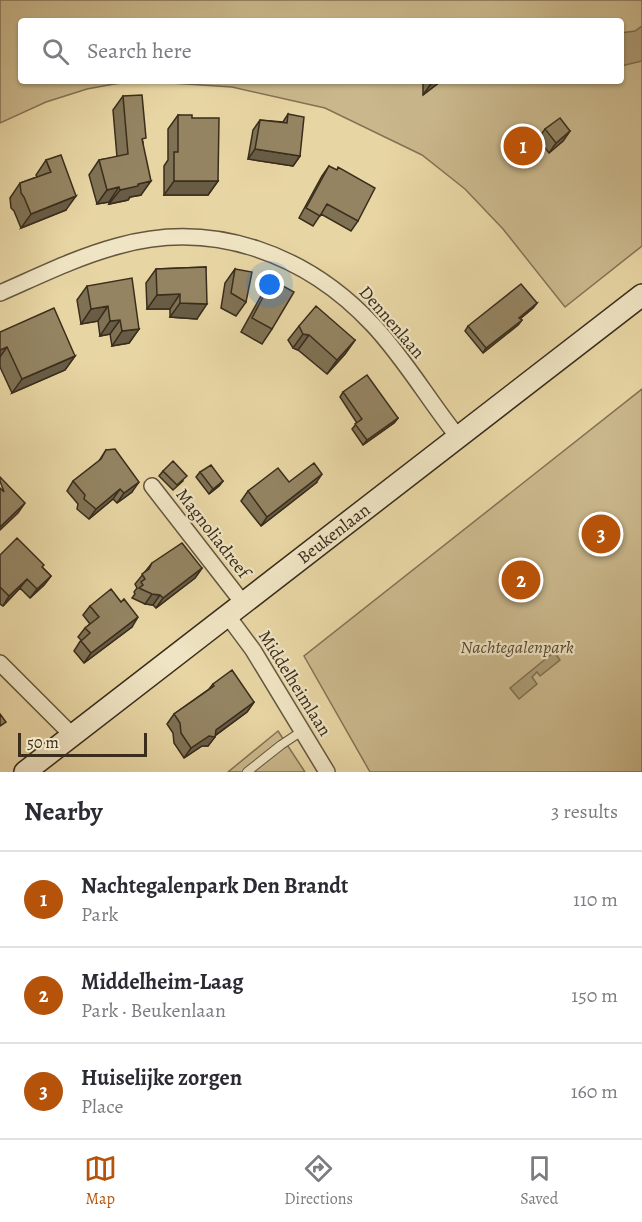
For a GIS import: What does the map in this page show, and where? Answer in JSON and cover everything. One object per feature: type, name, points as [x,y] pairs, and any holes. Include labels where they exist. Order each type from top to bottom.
[{"type":"street","name":"Dennenlaan","points":[[0,293],[81,257],[142,240],[179,235],[226,241],[266,250],[308,271],[344,295],[394,349],[458,437]]},
{"type":"street","name":"Beukenlaan","points":[[25,772],[66,728],[235,609],[642,295]]},
{"type":"street","name":"Magnoliadreef","points":[[152,486],[235,609]]},
{"type":"street","name":"Middelheimlaan","points":[[235,609],[253,650],[327,772]]},
{"type":"street","points":[[0,663],[66,728]]},
{"type":"lane","points":[[247,772],[281,744],[302,731]]},
{"type":"green space","points":[[0,0],[642,0],[642,246],[565,307],[503,229],[465,189],[422,155],[325,108],[232,87],[186,84],[624,84],[624,18],[18,18],[18,84],[114,84],[87,89],[46,102],[0,123]]},
{"type":"green space","name":"Nachtegalenpark","points":[[642,389],[642,772],[370,772],[304,656]]},
{"type":"green space","points":[[278,731],[305,772],[228,772]]},
{"type":"shaded area","points":[[642,26],[642,61],[624,65],[624,33],[635,31]]},
{"type":"shaded area","points":[[554,652],[560,660],[540,676],[537,672],[532,677],[537,684],[519,699],[510,688]]},
{"type":"building","points":[[142,95],[146,138],[142,139],[151,181],[120,190],[119,187],[107,190],[99,160],[128,154],[123,96]]},
{"type":"building","points":[[288,114],[304,117],[300,156],[255,149],[260,120],[287,123]]},
{"type":"building","points":[[178,115],[192,115],[192,118],[219,118],[218,181],[174,181],[174,152],[178,152]]},
{"type":"building","points":[[560,118],[570,131],[556,143],[545,129]]},
{"type":"building","points":[[61,155],[76,196],[31,214],[21,193],[20,183],[51,172],[46,160]]},
{"type":"building","points":[[329,166],[337,170],[338,167],[375,188],[358,221],[327,204],[320,216],[306,208]]},
{"type":"building","points":[[206,267],[207,304],[180,303],[180,294],[157,295],[156,269]]},
{"type":"building","points":[[235,269],[252,272],[246,302],[231,293]]},
{"type":"building","points":[[132,278],[139,329],[122,331],[120,320],[110,321],[108,306],[91,309],[87,286]]},
{"type":"building","points":[[272,280],[294,292],[272,329],[252,318]]},
{"type":"building","points":[[521,284],[537,303],[519,318],[522,320],[486,348],[468,326]]},
{"type":"building","points":[[316,306],[355,340],[337,360],[309,335],[303,334],[299,326]]},
{"type":"building","points":[[54,308],[75,356],[22,379],[7,347],[0,350],[0,332]]},
{"type":"building","points":[[367,375],[398,418],[367,440],[355,424],[362,419],[343,392]]},
{"type":"building","points":[[115,449],[139,482],[124,493],[120,489],[96,509],[84,499],[85,495],[73,481],[101,459],[106,450]]},
{"type":"building","points":[[173,461],[187,476],[177,485],[163,471]]},
{"type":"building","points":[[314,463],[322,474],[267,517],[248,491],[278,468],[289,482]]},
{"type":"building","points":[[211,465],[223,481],[213,489],[200,472]]},
{"type":"building","points":[[0,477],[25,503],[0,527],[0,488],[4,492]]},
{"type":"building","points":[[17,538],[44,565],[42,567],[51,576],[37,589],[27,579],[9,596],[0,587],[0,555]]},
{"type":"building","points":[[182,543],[202,568],[163,598],[139,588],[145,579],[142,574],[149,569],[152,563]]},
{"type":"building","points":[[111,589],[121,602],[124,599],[138,617],[91,653],[81,641],[90,633],[85,628],[99,617],[90,606]]},
{"type":"building","points":[[232,670],[254,702],[216,730],[215,737],[209,736],[191,748],[181,733],[180,723],[174,714],[214,686],[213,684]]},
{"type":"building","points":[[0,714],[6,722],[0,726]]},
{"type":"place","name":"Nachtegalenpark Den Brandt","points":[[523,146]]},
{"type":"place","name":"Huiselijke zorgen","points":[[601,534]]},
{"type":"place","name":"Middelheim-Laag","points":[[521,580]]}]
